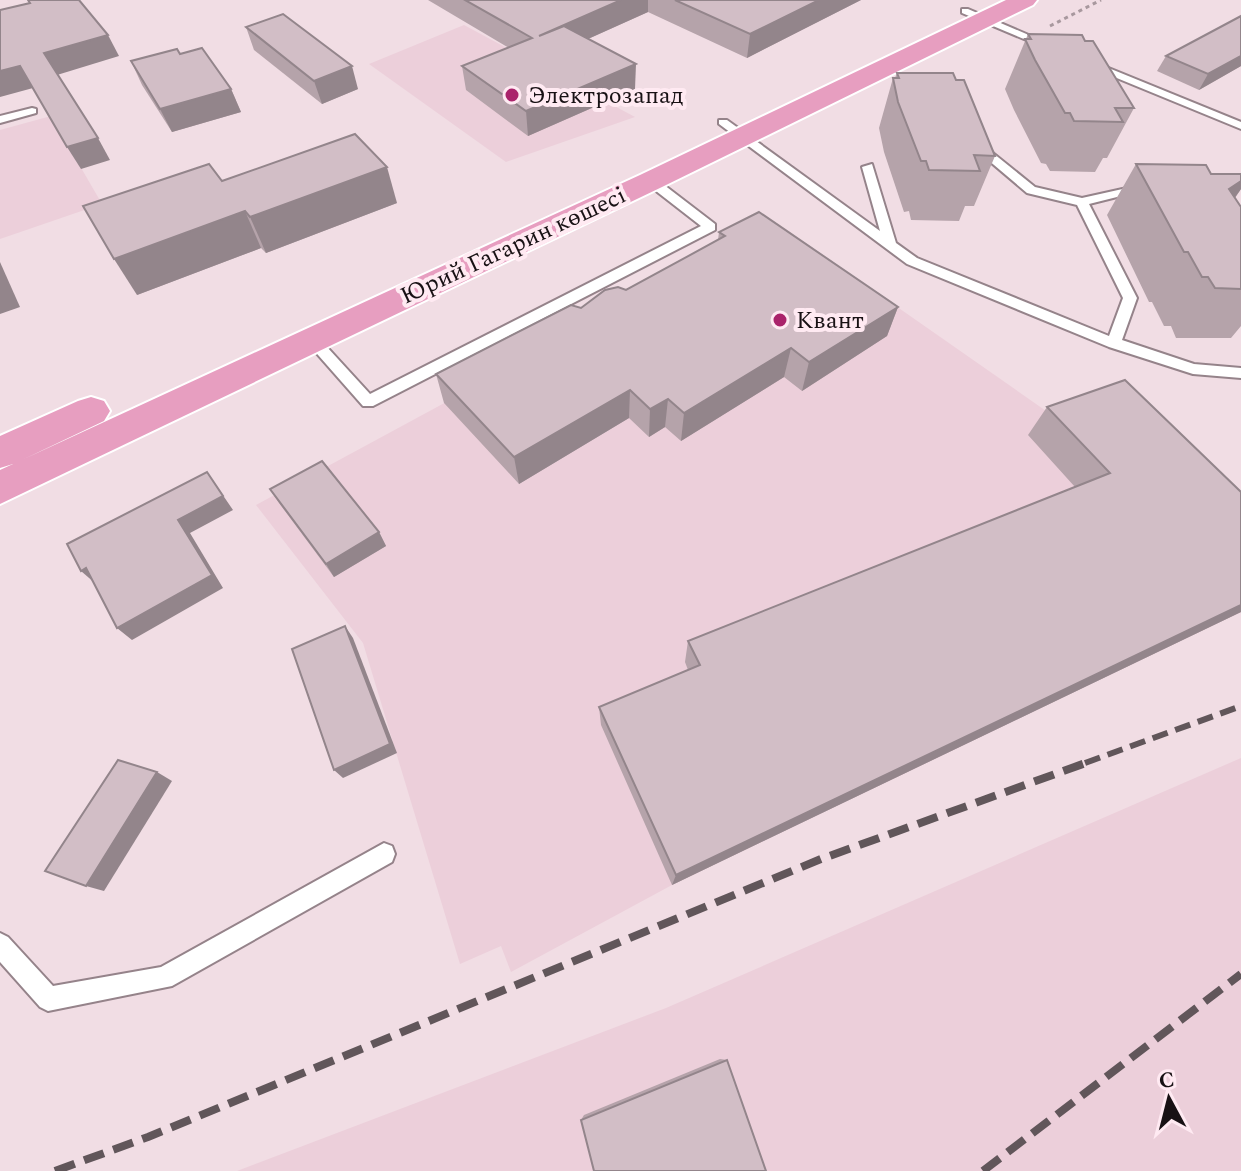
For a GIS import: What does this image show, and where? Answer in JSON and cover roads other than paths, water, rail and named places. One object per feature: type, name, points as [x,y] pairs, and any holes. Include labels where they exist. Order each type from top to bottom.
[{"type":"main road","name":"Юрий Гагарин көшесі","points":[[171,374],[731,129],[979,10],[1025,0]]},
{"type":"main road","name":"Юрий Гагарин көшесі","points":[[0,488],[651,181],[731,129],[887,73],[979,10]]},
{"type":"main road","points":[[0,453],[114,400]]},
{"type":"lane","points":[[979,10],[1056,49]]},
{"type":"lane","points":[[1084,60],[1241,126]]},
{"type":"lane","points":[[0,120],[32,111]]},
{"type":"lane","points":[[731,129],[912,261],[1114,343],[1193,369],[1241,373]]},
{"type":"lane","points":[[962,134],[1031,190],[1082,202],[1148,185]]},
{"type":"lane","points":[[868,167],[890,245]]},
{"type":"lane","points":[[311,339],[368,402],[710,227],[651,181]]},
{"type":"lane","points":[[1082,202],[1130,298],[1114,343]]},
{"type":"lane","points":[[0,945],[48,999],[164,978],[384,854]]},
{"type":"railway","points":[[1085,763],[1241,706]]},
{"type":"railway","points":[[55,1171],[148,1137],[821,859],[1091,761]]},
{"type":"railway","points":[[983,1171],[1241,974]]},
{"type":"place","name":"Электрозапад","points":[[512,95]]},
{"type":"place","name":"Квант","points":[[780,320]]}]
